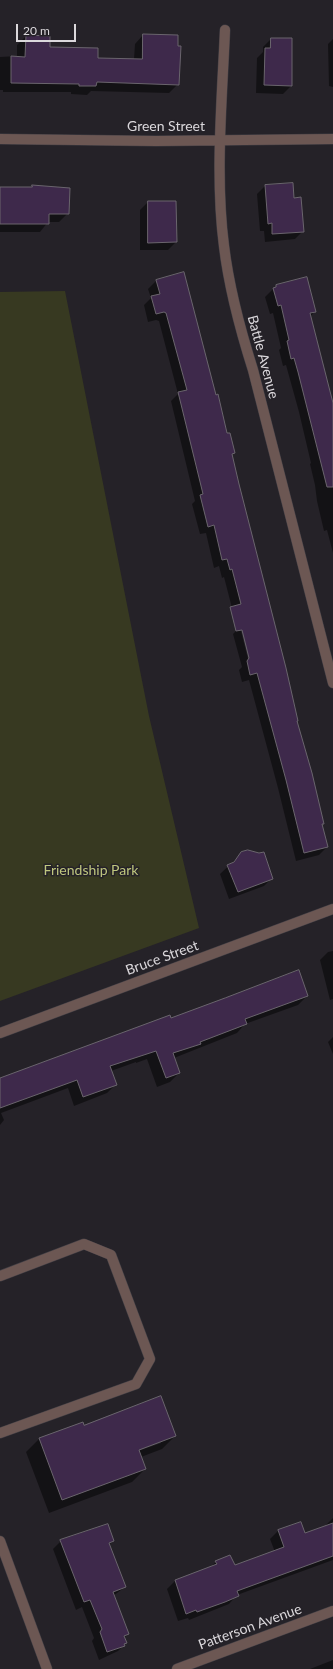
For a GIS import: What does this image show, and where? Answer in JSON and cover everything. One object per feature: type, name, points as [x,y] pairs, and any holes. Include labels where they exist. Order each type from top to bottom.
[{"type":"street","name":"Battle Avenue","points":[[225,30],[220,193],[224,245],[231,290],[333,683]]},
{"type":"street","name":"Green Street","points":[[0,139],[333,140]]},
{"type":"street","name":"Bruce Street","points":[[0,1033],[333,909]]},
{"type":"street","points":[[0,1276],[84,1244],[111,1255],[150,1359],[136,1384],[0,1433]]},
{"type":"street","points":[[0,1541],[47,1669]]},
{"type":"street","name":"Patterson Avenue","points":[[177,1669],[333,1611]]},
{"type":"green space","name":"Friendship Park","points":[[65,291],[149,716],[199,928],[0,1001],[0,292]]},
{"type":"building","points":[[143,34],[178,35],[178,46],[181,46],[179,85],[97,82],[96,86],[79,86],[79,84],[11,83],[11,56],[25,57],[26,35],[50,36],[50,47],[98,48],[98,58],[142,59]]},
{"type":"building","points":[[271,38],[292,38],[292,86],[264,85],[265,48],[270,48]]},
{"type":"building","points":[[293,183],[294,198],[301,197],[304,232],[272,234],[272,223],[268,224],[265,185]]},
{"type":"building","points":[[32,185],[70,188],[69,214],[49,214],[49,224],[0,224],[0,187],[32,187]]},
{"type":"building","points":[[148,201],[176,201],[177,242],[148,243]]},
{"type":"building","points":[[184,272],[216,395],[218,394],[227,433],[230,433],[235,453],[232,454],[239,484],[286,668],[297,721],[312,773],[324,824],[322,824],[328,847],[304,853],[257,673],[250,675],[247,661],[249,658],[242,630],[236,631],[230,607],[241,604],[232,569],[230,570],[227,559],[222,560],[214,525],[208,527],[200,495],[203,494],[178,392],[187,390],[166,313],[156,314],[151,296],[160,294],[156,280]]},
{"type":"building","points":[[307,277],[316,312],[310,313],[333,403],[333,487],[327,487],[298,372],[294,358],[291,359],[287,341],[289,340],[281,305],[278,306],[273,288],[276,287],[276,285]]},
{"type":"building","points":[[248,850],[259,853],[264,852],[273,879],[238,892],[227,865],[234,862],[241,852]]},
{"type":"building","points":[[299,970],[308,996],[245,1019],[247,1024],[200,1042],[201,1044],[173,1053],[180,1073],[166,1078],[156,1051],[110,1066],[117,1085],[83,1097],[77,1080],[0,1108],[0,1078],[170,1015],[171,1018]]},
{"type":"building","points":[[161,1396],[176,1436],[139,1450],[146,1469],[62,1500],[39,1438],[83,1422],[84,1425]]},
{"type":"building","points":[[301,1522],[305,1533],[333,1523],[333,1556],[237,1591],[239,1596],[225,1602],[197,1612],[196,1610],[186,1614],[175,1580],[217,1564],[215,1561],[230,1555],[235,1565],[284,1547],[278,1530]]},
{"type":"building","points":[[108,1524],[114,1541],[109,1543],[126,1587],[113,1592],[129,1634],[124,1636],[127,1643],[124,1644],[125,1646],[107,1652],[100,1632],[102,1629],[90,1600],[84,1602],[60,1540]]}]
